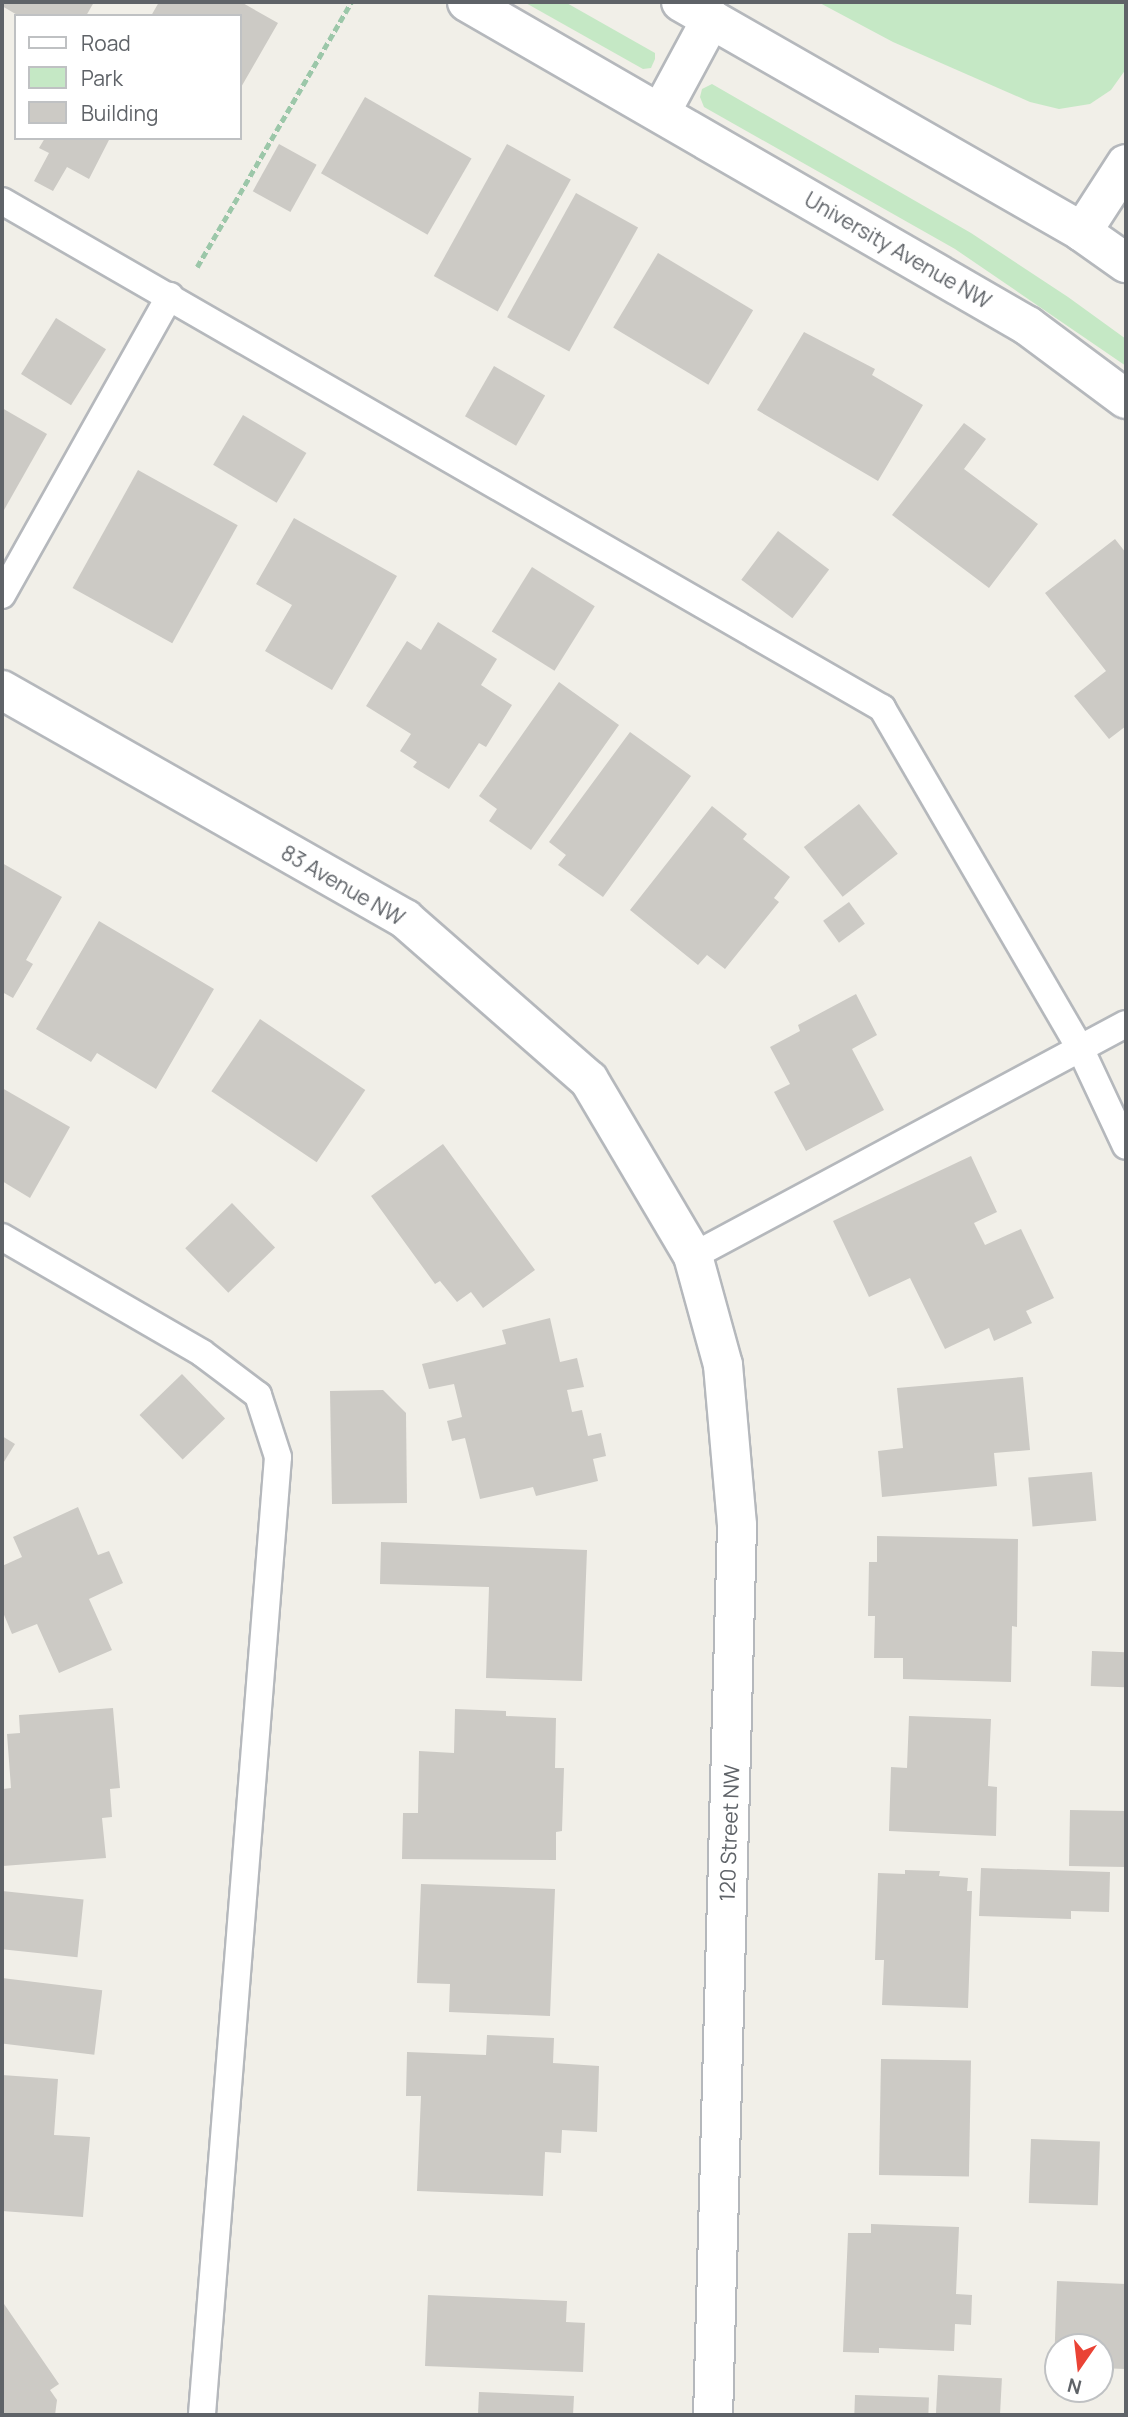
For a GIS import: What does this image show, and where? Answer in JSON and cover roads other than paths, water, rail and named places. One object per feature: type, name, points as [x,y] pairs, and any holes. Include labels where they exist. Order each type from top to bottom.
[{"type":"street","name":"University Avenue NW","points":[[467,2],[1028,326],[1126,399]]},
{"type":"street","points":[[661,112],[696,10],[1082,232],[1126,263]]},
{"type":"street","points":[[1082,232],[1126,164]]},
{"type":"street","name":"83 Avenue NW","points":[[2,690],[405,919],[589,1080],[693,1256]]},
{"type":"street","name":"120 Street NW","points":[[693,1256],[723,1365],[737,1525],[713,2415]]},
{"type":"lane","points":[[2,201],[882,709],[1080,1048],[1126,1146]]},
{"type":"lane","points":[[2,595],[174,298]]},
{"type":"lane","points":[[693,1256],[1126,1024]]},
{"type":"lane","points":[[2,1237],[202,1353],[258,1395],[278,1457],[202,2415]]}]
